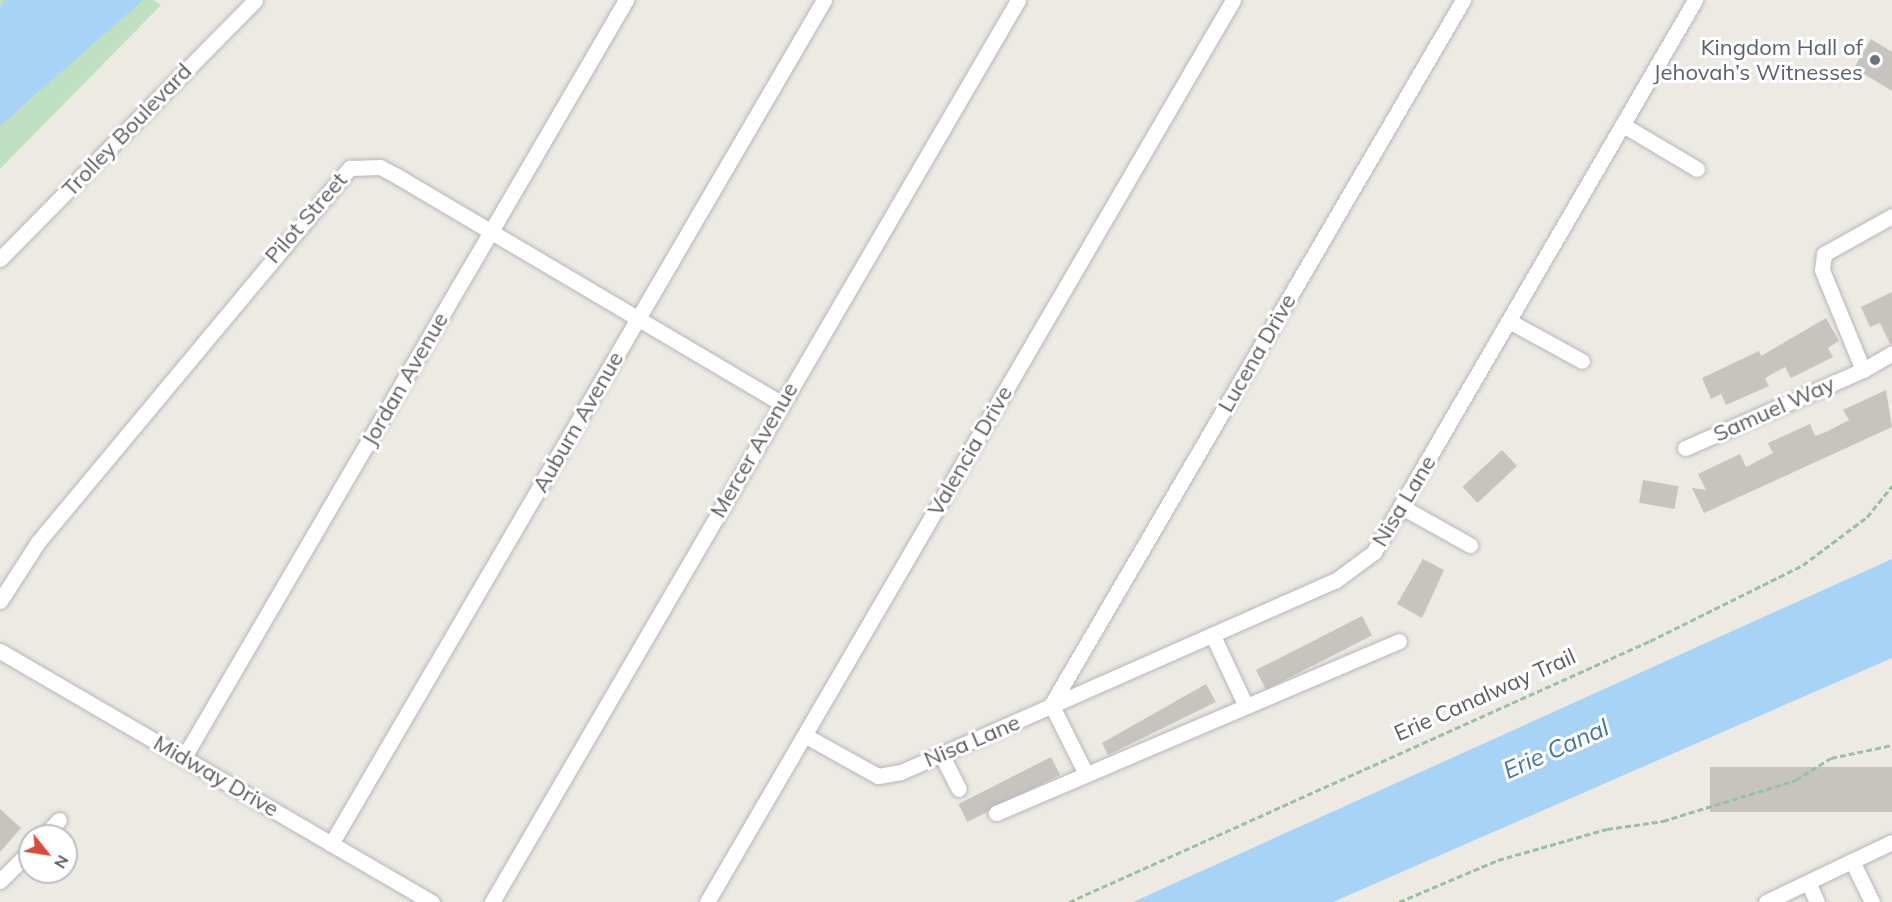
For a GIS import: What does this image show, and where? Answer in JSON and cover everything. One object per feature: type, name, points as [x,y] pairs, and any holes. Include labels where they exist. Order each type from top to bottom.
[{"type":"street","name":"Trolley Boulevard","points":[[0,259],[255,0]]},
{"type":"street","name":"Jordan Avenue","points":[[184,757],[626,0]]},
{"type":"street","name":"Auburn Avenue","points":[[331,844],[824,0]]},
{"type":"street","name":"Mercer Avenue","points":[[492,902],[1018,0]]},
{"type":"street","name":"Valencia Drive","points":[[707,902],[806,736],[1233,0]]},
{"type":"street","name":"Lucena Drive","points":[[1051,706],[1463,0]]},
{"type":"street","name":"Nisa Lane","points":[[806,736],[878,776],[941,754],[1335,581],[1374,552],[1695,0]]},
{"type":"street","points":[[1623,124],[1696,169]]},
{"type":"street","name":"Pilot Street","points":[[0,601],[38,542],[339,176],[366,164],[380,167],[781,403]]},
{"type":"street","name":"Samuel Way","points":[[1863,370],[1822,270],[1824,255],[1892,216]]},
{"type":"street","points":[[1509,321],[1582,361]]},
{"type":"street","name":"Samuel Way","points":[[1685,448],[1863,370],[1892,353]]},
{"type":"street","points":[[1402,507],[1470,545]]},
{"type":"street","points":[[1213,636],[1246,706]]},
{"type":"street","points":[[996,813],[1399,641]]},
{"type":"street","name":"Midway Drive","points":[[0,651],[432,902]]},
{"type":"street","points":[[1051,706],[1086,774]]},
{"type":"street","points":[[941,754],[959,789]]},
{"type":"street","points":[[55,824],[59,820]]},
{"type":"street","points":[[1766,902],[1892,842]]},
{"type":"street","points":[[1852,861],[1872,902]]},
{"type":"street","points":[[0,881],[18,862]]},
{"type":"street","points":[[1808,882],[1817,902]]},
{"type":"path","name":"Erie Canalway Trail","points":[[1069,902],[1650,641],[1803,565],[1867,517],[1892,486]]},
{"type":"path","points":[[1399,902],[1498,860],[1607,829],[1663,821],[1789,783],[1832,758],[1892,745]]},
{"type":"green space","points":[[0,0],[153,0],[161,5],[0,169]]},
{"type":"water","points":[[5,0],[143,0],[0,126],[0,8]]},
{"type":"water","name":"Erie Canal","points":[[1892,559],[1892,658],[1333,902],[1133,902]]},
{"type":"building","name":"Kingdom Hall of Jehovah’s Witnesses","points":[[1871,39],[1892,52],[1892,91],[1854,68]]},
{"type":"building","points":[[1892,292],[1892,343],[1890,344],[1880,323],[1870,327],[1861,307]]},
{"type":"building","points":[[1826,318],[1839,341],[1828,348],[1833,357],[1791,378],[1785,367],[1765,378],[1769,386],[1726,405],[1721,394],[1711,399],[1702,378],[1759,351],[1761,356]]},
{"type":"building","points":[[1886,390],[1892,427],[1704,513],[1692,488],[1706,490],[1698,474],[1740,454],[1746,467],[1773,453],[1768,443],[1810,424],[1815,436],[1826,432],[1849,420],[1843,410]]},
{"type":"building","points":[[1502,450],[1517,466],[1478,503],[1463,487]]},
{"type":"building","points":[[1643,480],[1678,486],[1674,509],[1639,503]]},
{"type":"building","points":[[1423,559],[1444,570],[1422,618],[1397,604]]},
{"type":"building","points":[[1362,616],[1372,636],[1266,690],[1256,670]]},
{"type":"building","points":[[1206,684],[1216,702],[1108,755],[1102,743]]},
{"type":"building","points":[[1051,757],[1060,775],[967,822],[958,804]]},
{"type":"building","points":[[1710,767],[1892,767],[1892,812],[1710,812]]},
{"type":"building","points":[[0,809],[18,825],[18,831],[0,852]]},
{"type":"place","name":"Kingdom Hall of Jehovah’s Witnesses","points":[[1875,60]]}]
